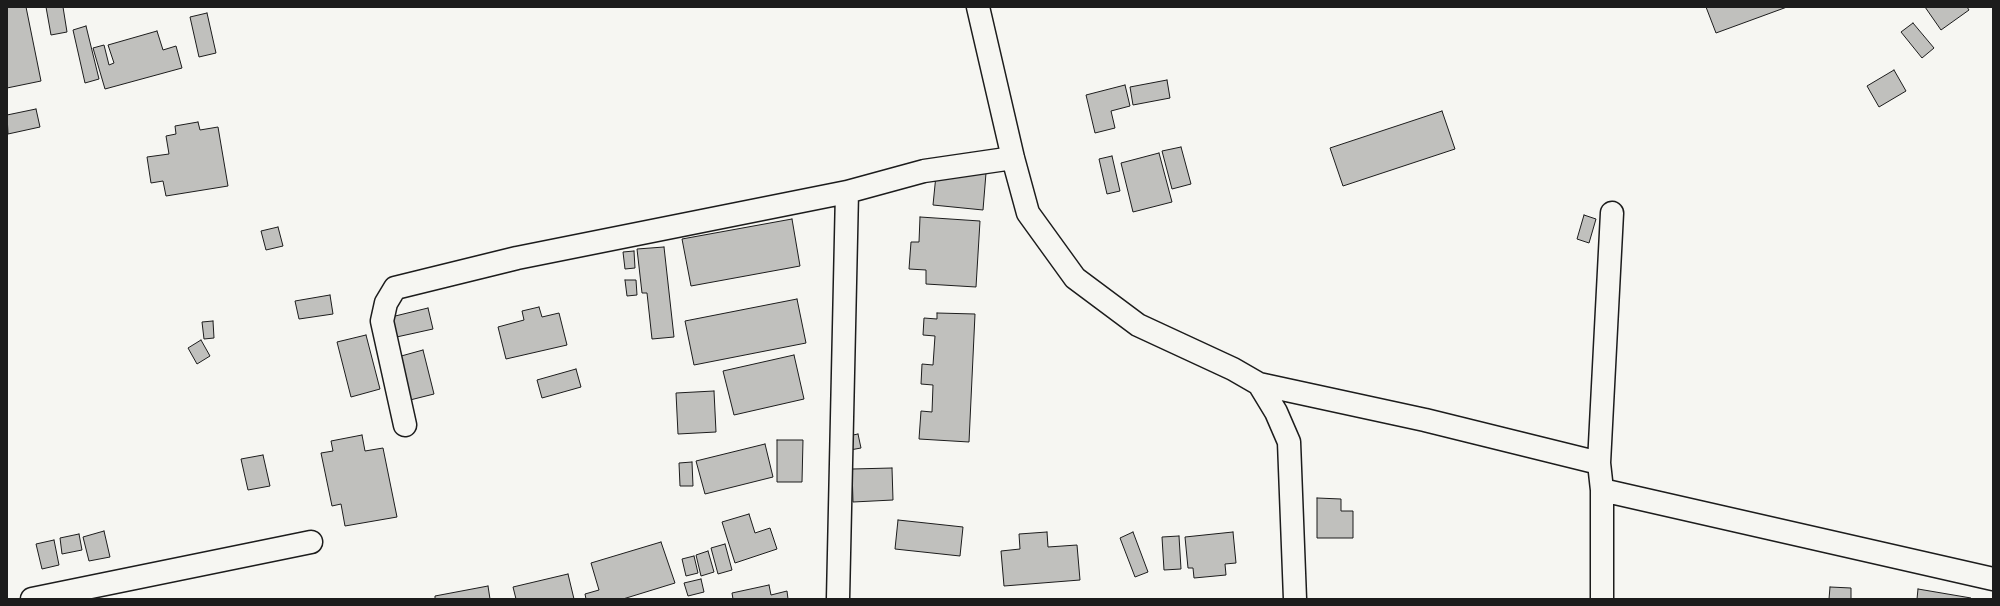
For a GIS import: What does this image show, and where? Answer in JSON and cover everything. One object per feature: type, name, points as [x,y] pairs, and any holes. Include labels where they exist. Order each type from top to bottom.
[{"type":"street","points":[[978,7],[1013,158],[1028,213],[1075,278],[1138,325],[1233,369],[1260,384],[1425,420],[1599,464]]},
{"type":"street","points":[[405,425],[382,321],[386,303],[395,288],[518,258],[847,192],[924,171],[1013,158]]},
{"type":"street","points":[[838,599],[847,192]]},
{"type":"street","points":[[1602,599],[1602,490],[1599,464],[1612,213]]},
{"type":"street","points":[[1260,384],[1276,412],[1289,442],[1295,599]]},
{"type":"street","points":[[1602,490],[1993,579]]},
{"type":"street","points":[[32,599],[311,542]]},
{"type":"building","points":[[7,7],[26,7],[41,81],[7,88]]},
{"type":"building","points":[[46,7],[63,7],[67,32],[51,35]]},
{"type":"building","points":[[1706,7],[1787,7],[1716,33]]},
{"type":"building","points":[[1925,7],[1967,7],[1969,10],[1941,30]]},
{"type":"building","points":[[207,13],[216,53],[199,57],[190,17]]},
{"type":"building","points":[[1913,23],[1934,48],[1922,58],[1901,32]]},
{"type":"building","points":[[86,26],[99,79],[85,83],[73,30]]},
{"type":"building","points":[[157,31],[163,50],[176,46],[182,68],[105,89],[93,48],[104,45],[109,65],[114,63],[108,45]]},
{"type":"building","points":[[1894,70],[1906,91],[1879,107],[1867,86]]},
{"type":"building","points":[[1167,80],[1170,98],[1133,105],[1130,87]]},
{"type":"building","points":[[1125,85],[1130,106],[1111,111],[1115,128],[1095,133],[1086,95]]},
{"type":"building","points":[[36,109],[40,127],[8,134],[7,115]]},
{"type":"building","points":[[1442,111],[1455,149],[1343,186],[1330,148]]},
{"type":"building","points":[[198,122],[200,130],[218,127],[228,186],[166,196],[163,181],[151,183],[147,157],[169,154],[166,136],[176,134],[175,126]]},
{"type":"building","points":[[1181,147],[1191,184],[1172,189],[1162,151]]},
{"type":"building","points":[[1159,153],[1172,202],[1133,212],[1121,163]]},
{"type":"building","points":[[1112,156],[1120,191],[1107,194],[1099,159]]},
{"type":"building","points":[[986,173],[983,210],[933,205],[936,175]]},
{"type":"building","points":[[1584,215],[1596,219],[1589,243],[1577,239]]},
{"type":"building","points":[[920,217],[980,221],[976,287],[926,284],[926,270],[909,269],[911,242],[919,242]]},
{"type":"building","points":[[792,219],[800,266],[691,286],[682,239]]},
{"type":"building","points":[[278,227],[283,246],[266,250],[261,231]]},
{"type":"building","points":[[664,247],[674,337],[652,339],[647,293],[642,293],[637,249]]},
{"type":"building","points":[[634,251],[635,268],[625,269],[623,252]]},
{"type":"building","points":[[625,280],[636,280],[637,295],[627,296]]},
{"type":"building","points":[[330,295],[333,314],[299,319],[295,301]]},
{"type":"building","points":[[797,299],[806,343],[694,365],[685,321]]},
{"type":"building","points":[[539,307],[542,317],[559,313],[567,345],[506,359],[498,327],[524,320],[522,311]]},
{"type":"building","points":[[428,308],[433,329],[392,338],[387,318]]},
{"type":"building","points":[[937,313],[975,314],[969,442],[919,439],[921,411],[932,412],[933,385],[921,384],[922,364],[933,365],[935,336],[923,335],[924,318],[937,319]]},
{"type":"building","points":[[213,321],[214,338],[204,339],[202,322]]},
{"type":"building","points":[[366,335],[380,389],[351,397],[337,342]]},
{"type":"building","points":[[201,340],[210,356],[197,364],[188,348]]},
{"type":"building","points":[[423,350],[434,394],[406,401],[394,358]]},
{"type":"building","points":[[794,355],[804,399],[734,415],[723,371]]},
{"type":"building","points":[[576,369],[581,387],[542,398],[537,380]]},
{"type":"building","points":[[714,391],[716,432],[678,434],[676,393]]},
{"type":"building","points":[[858,434],[861,448],[850,450],[848,436]]},
{"type":"building","points":[[362,435],[365,451],[383,448],[397,517],[345,526],[341,504],[332,506],[321,453],[333,451],[331,441]]},
{"type":"building","points":[[777,440],[803,440],[802,482],[777,482]]},
{"type":"building","points":[[765,444],[773,477],[705,494],[696,461]]},
{"type":"building","points":[[263,455],[270,486],[248,490],[241,459]]},
{"type":"building","points":[[692,462],[693,486],[680,486],[679,463]]},
{"type":"building","points":[[892,468],[893,500],[853,502],[852,469]]},
{"type":"building","points":[[1317,498],[1341,499],[1341,511],[1353,511],[1353,538],[1317,538]]},
{"type":"building","points":[[749,514],[755,533],[770,528],[777,549],[735,563],[722,522]]},
{"type":"building","points":[[898,520],[963,527],[960,556],[895,549]]},
{"type":"building","points":[[104,531],[110,557],[89,561],[83,537]]},
{"type":"building","points":[[1047,532],[1048,547],[1077,545],[1080,580],[1004,586],[1001,551],[1020,549],[1019,534]]},
{"type":"building","points":[[1133,532],[1148,572],[1135,577],[1120,538]]},
{"type":"building","points":[[1233,532],[1236,563],[1225,564],[1226,575],[1194,578],[1193,568],[1188,568],[1185,537]]},
{"type":"building","points":[[79,534],[82,550],[62,554],[60,538]]},
{"type":"building","points":[[1179,536],[1181,569],[1164,570],[1162,537]]},
{"type":"building","points":[[54,540],[59,565],[42,569],[36,544]]},
{"type":"building","points":[[661,542],[675,583],[623,599],[586,599],[585,594],[599,590],[591,563]]},
{"type":"building","points":[[725,544],[732,570],[718,574],[711,548]]},
{"type":"building","points":[[708,551],[714,572],[701,576],[696,555]]},
{"type":"building","points":[[694,556],[698,573],[686,576],[682,559]]},
{"type":"building","points":[[568,574],[574,599],[516,599],[513,587]]},
{"type":"building","points":[[701,579],[704,592],[688,596],[684,583]]},
{"type":"building","points":[[769,585],[771,595],[787,591],[788,599],[733,599],[732,593]]},
{"type":"building","points":[[488,586],[490,599],[435,599],[435,596]]},
{"type":"building","points":[[1830,587],[1851,588],[1851,599],[1829,599]]},
{"type":"building","points":[[1918,589],[1971,598],[1971,599],[1917,599]]}]
